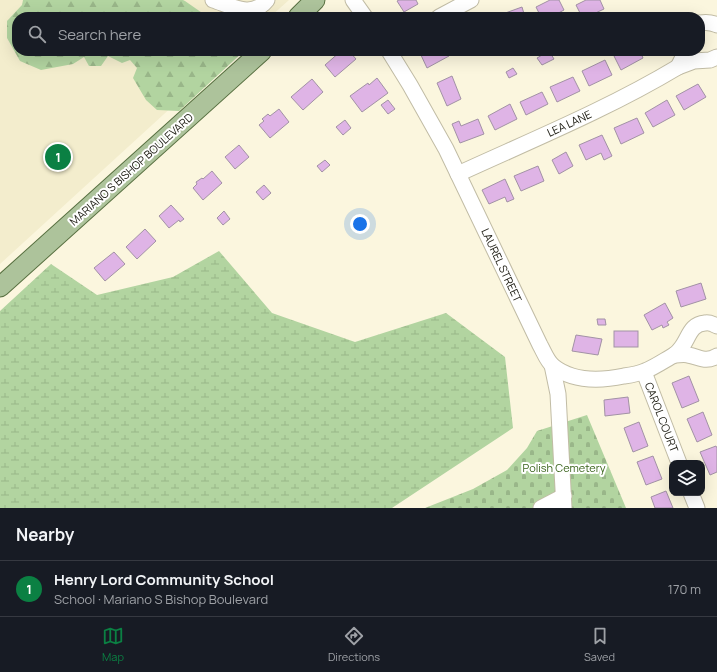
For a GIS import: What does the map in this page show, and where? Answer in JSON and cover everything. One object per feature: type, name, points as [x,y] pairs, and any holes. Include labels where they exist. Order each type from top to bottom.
[{"type":"main road","points":[[303,12],[315,0]]},
{"type":"main road","name":"MARIANO S BISHOP BOULEVARD","points":[[0,287],[256,56]]},
{"type":"street","points":[[213,0],[242,10],[255,10],[267,0]]},
{"type":"street","points":[[353,0],[361,12]]},
{"type":"street","points":[[448,12],[470,0]]},
{"type":"street","points":[[705,23],[717,25]]},
{"type":"street","name":"LAUREL STREET","points":[[392,56],[429,117],[540,345],[552,365]]},
{"type":"street","points":[[678,67],[684,56]]},
{"type":"street","name":"LEA LANE","points":[[458,174],[591,113],[678,67],[694,61],[710,60],[717,57]]},
{"type":"street","points":[[552,365],[577,377],[597,380],[644,372],[674,355],[682,348],[691,330],[696,326],[702,323],[714,324],[717,326]]},
{"type":"street","points":[[674,355],[686,354],[707,360],[717,356]]},
{"type":"street","points":[[541,508],[564,502],[558,394],[552,365]]},
{"type":"street","name":"CAROL COURT","points":[[644,372],[679,460]]},
{"type":"street","points":[[692,496],[697,508]]},
{"type":"shaded area","points":[[0,0],[289,0],[276,12],[12,12],[12,56],[228,56],[0,264]]},
{"type":"green space","points":[[23,0],[183,0],[201,12],[15,12],[22,5]]},
{"type":"green space","points":[[12,16],[12,47],[7,38],[7,21]]},
{"type":"green space","points":[[17,56],[108,56],[101,66],[89,66],[84,57],[73,64],[41,70],[20,61]]},
{"type":"green space","points":[[108,56],[239,56],[179,111],[157,110],[146,100],[133,78],[137,68],[130,60],[122,63]]},
{"type":"green space","points":[[219,251],[272,313],[355,342],[446,313],[505,357],[513,428],[392,508],[0,508],[0,311],[51,264],[97,295],[173,277]]},
{"type":"green space","name":"Polish Cemetery","points":[[587,415],[626,508],[425,508],[473,489],[507,470],[527,448],[537,431]]},
{"type":"building","points":[[416,0],[418,4],[404,12],[397,1]]},
{"type":"building","points":[[550,0],[559,0],[564,10],[560,12],[538,12],[536,7]]},
{"type":"building","points":[[586,0],[600,0],[604,9],[598,12],[580,12],[576,5]]},
{"type":"building","points":[[522,7],[524,12],[508,12]]},
{"type":"building","points":[[335,56],[353,56],[356,59],[335,77],[325,65]]},
{"type":"building","points":[[421,56],[449,56],[427,68]]},
{"type":"building","points":[[540,56],[552,56],[554,59],[542,65],[537,58]]},
{"type":"building","points":[[614,56],[642,56],[643,58],[621,70]]},
{"type":"building","points":[[605,60],[612,75],[589,86],[582,71]]},
{"type":"building","points":[[513,68],[517,74],[509,78],[506,72]]},
{"type":"building","points":[[452,76],[461,99],[447,106],[437,83]]},
{"type":"building","points":[[573,77],[580,91],[557,102],[550,87]]},
{"type":"building","points":[[377,78],[388,93],[362,112],[350,96],[368,83],[369,85]]},
{"type":"building","points":[[312,79],[323,92],[303,110],[291,97]]},
{"type":"building","points":[[698,84],[706,97],[684,110],[676,96]]},
{"type":"building","points":[[542,92],[548,104],[526,115],[520,102]]},
{"type":"building","points":[[388,100],[395,109],[388,114],[381,105]]},
{"type":"building","points":[[667,100],[675,115],[653,127],[645,113]]},
{"type":"building","points":[[510,104],[517,119],[495,130],[488,116]]},
{"type":"building","points":[[279,109],[289,122],[270,138],[259,125],[264,121],[262,119],[268,114],[270,116]]},
{"type":"building","points":[[637,118],[644,133],[621,144],[614,128]]},
{"type":"building","points":[[478,119],[484,134],[460,143],[452,124],[459,121],[461,126]]},
{"type":"building","points":[[345,120],[351,128],[343,135],[336,127]]},
{"type":"building","points":[[602,135],[612,156],[604,160],[601,153],[586,160],[579,145]]},
{"type":"building","points":[[239,145],[249,157],[235,169],[225,157]]},
{"type":"building","points":[[566,152],[573,166],[559,174],[552,160]]},
{"type":"building","points":[[325,160],[330,165],[322,172],[317,166]]},
{"type":"building","points":[[538,166],[544,181],[521,191],[514,176]]},
{"type":"building","points":[[212,171],[222,183],[203,200],[193,188],[197,184],[196,182],[202,178],[203,179]]},
{"type":"building","points":[[505,179],[514,199],[507,202],[505,197],[489,204],[482,190]]},
{"type":"building","points":[[264,185],[271,193],[263,200],[256,192]]},
{"type":"building","points":[[171,205],[184,219],[180,222],[179,220],[169,228],[159,216]]},
{"type":"building","points":[[224,211],[230,219],[223,225],[217,218]]},
{"type":"building","points":[[145,229],[156,241],[137,259],[126,247]]},
{"type":"building","points":[[114,252],[125,264],[105,281],[94,268]]},
{"type":"building","points":[[701,283],[706,299],[681,307],[676,291]]},
{"type":"building","points":[[665,303],[673,318],[667,322],[669,325],[663,328],[662,325],[652,330],[644,315]]},
{"type":"building","points":[[597,319],[605,319],[606,325],[598,325]]},
{"type":"building","points":[[614,331],[638,331],[638,347],[614,347]]},
{"type":"building","points":[[576,335],[602,339],[598,355],[572,351]]},
{"type":"building","points":[[689,376],[699,401],[682,408],[672,383]]},
{"type":"building","points":[[628,397],[630,413],[605,416],[604,400]]},
{"type":"building","points":[[703,412],[712,435],[697,442],[687,419]]},
{"type":"building","points":[[639,422],[648,446],[633,452],[624,428]]},
{"type":"building","points":[[716,446],[717,472],[710,475],[705,460],[703,460],[700,452]]},
{"type":"building","points":[[653,456],[662,479],[646,485],[637,462]]},
{"type":"building","points":[[666,491],[673,508],[655,508],[651,497]]},
{"type":"place","name":"Henry Lord Community School","points":[[58,157]]}]
